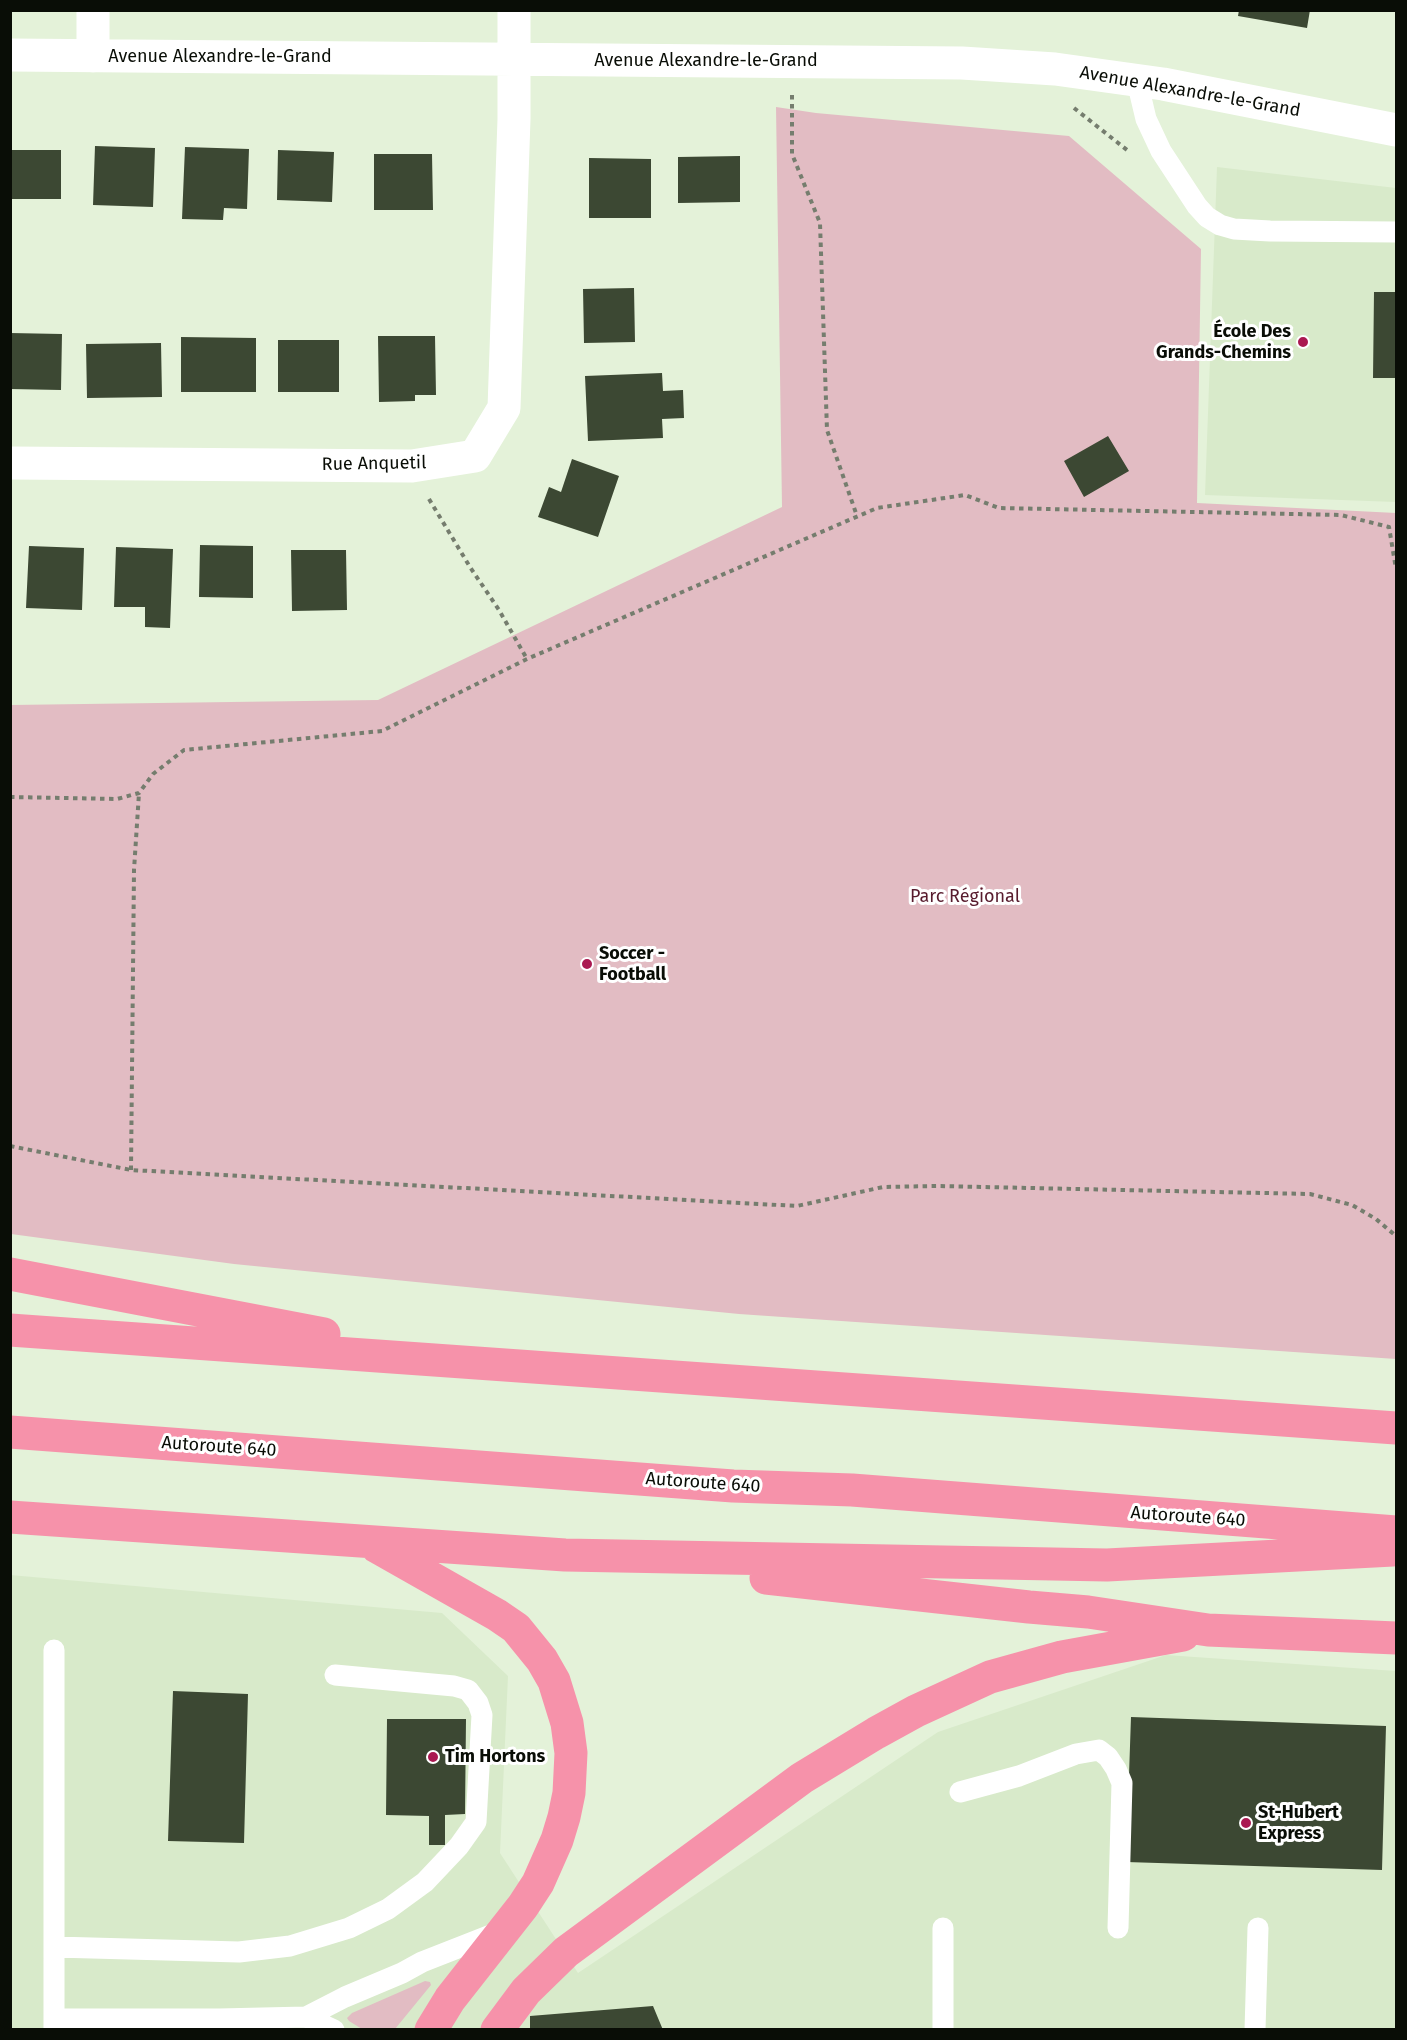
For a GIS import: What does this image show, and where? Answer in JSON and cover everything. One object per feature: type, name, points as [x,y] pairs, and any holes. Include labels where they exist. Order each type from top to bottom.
[{"type":"highway","points":[[10,1274],[467,1362]]},
{"type":"highway","points":[[10,1330],[1396,1428]]},
{"type":"highway","name":"Autoroute 640","points":[[10,1432],[734,1486],[852,1490],[1396,1533]]},
{"type":"highway","points":[[10,1517],[565,1555],[1107,1565],[1396,1549]]},
{"type":"highway","points":[[370,1543],[516,1628],[542,1659],[561,1698],[571,1753],[569,1793],[564,1817],[557,1840],[538,1883],[450,1999],[431,2030]]},
{"type":"highway","points":[[565,1555],[1088,1612],[1208,1630],[1396,1638]]},
{"type":"highway","points":[[497,2030],[526,1991],[566,1952],[802,1778],[876,1733],[916,1711],[990,1677],[1062,1657],[1208,1630]]},
{"type":"street","points":[[93,10],[93,56]]},
{"type":"street","name":"Rue Anquetil","points":[[10,463],[412,466],[475,456],[504,408],[515,60],[514,10]]},
{"type":"street","name":"Avenue Alexandre-le-Grand","points":[[10,55],[962,63],[1026,66],[1222,94],[1396,130]]},
{"type":"lane","points":[[1137,81],[1146,119],[1161,151],[1197,206],[1207,217],[1220,225],[1234,229],[1261,231],[1396,232]]},
{"type":"lane","points":[[54,1650],[55,2024],[306,2017],[422,1962],[504,1930]]},
{"type":"lane","points":[[55,1947],[239,1952],[290,1946],[350,1928],[388,1909],[425,1882],[459,1846],[476,1822],[482,1715],[478,1703],[468,1690],[454,1686],[335,1675]]},
{"type":"lane","points":[[960,1792],[1019,1776],[1076,1754],[1099,1750],[1108,1757],[1122,1783],[1118,1928]]},
{"type":"lane","points":[[943,1928],[943,2030]]},
{"type":"lane","points":[[1254,2030],[1258,1928]]},
{"type":"lane","points":[[306,2017],[333,2030]]},
{"type":"path","points":[[793,62],[792,154],[820,223],[827,430],[857,516]]},
{"type":"path","name":"Avenue Alexandre-le-Grand","points":[[1064,107],[1074,108]]},
{"type":"path","points":[[412,466],[432,505],[499,610],[527,659]]},
{"type":"path","points":[[131,1170],[134,870],[139,793],[153,774],[184,750],[382,731],[527,659],[877,508],[965,495],[999,508],[1341,515],[1389,527],[1396,569]]},
{"type":"path","points":[[10,797],[117,799],[139,793]]},
{"type":"path","points":[[10,1146],[131,1170],[797,1206],[849,1193],[894,1187],[1310,1194],[1352,1205],[1376,1219],[1396,1236]]},
{"type":"shaded area","name":"École Des Grands-Chemins","points":[[1217,167],[1396,188],[1396,502],[1205,495]]},
{"type":"shaded area","points":[[10,1575],[442,1613],[508,1676],[500,1853],[578,1973],[938,1732],[1166,1655],[1396,1671],[1396,2029],[11,2029]]},
{"type":"green space","name":"Parc Régional","points":[[776,107],[816,113],[1069,136],[1201,249],[1197,503],[1396,513],[1396,1359],[739,1314],[234,1264],[11,1234],[11,705],[378,700],[782,507]]},
{"type":"green space","points":[[425,1981],[430,1982],[431,1985],[395,2029],[362,2029],[347,2018],[352,2013]]},
{"type":"building","points":[[1239,10],[1310,10],[1307,28],[1238,16]]},
{"type":"building","points":[[95,146],[155,148],[153,207],[93,205]]},
{"type":"building","points":[[185,147],[249,149],[247,209],[224,208],[223,220],[182,219]]},
{"type":"building","points":[[10,150],[61,150],[61,199],[10,199]]},
{"type":"building","points":[[278,150],[334,152],[332,202],[277,200]]},
{"type":"building","points":[[374,154],[432,154],[433,210],[374,210]]},
{"type":"building","points":[[740,156],[740,202],[678,203],[678,157]]},
{"type":"building","points":[[589,158],[651,159],[651,218],[589,218]]},
{"type":"building","points":[[634,288],[635,342],[584,343],[583,289]]},
{"type":"building","points":[[1374,292],[1396,292],[1396,378],[1373,378]]},
{"type":"building","points":[[10,333],[62,334],[61,390],[10,389]]},
{"type":"building","points":[[378,336],[435,336],[436,395],[415,395],[415,401],[379,402]]},
{"type":"building","points":[[181,337],[256,338],[256,392],[181,392]]},
{"type":"building","points":[[278,340],[339,340],[339,392],[278,392]]},
{"type":"building","points":[[161,343],[162,397],[87,398],[86,344]]},
{"type":"building","points":[[662,373],[663,391],[683,390],[684,418],[662,419],[663,438],[588,441],[585,376]]},
{"type":"building","points":[[1108,436],[1129,471],[1084,497],[1064,461]]},
{"type":"building","points":[[572,459],[619,476],[598,537],[538,517],[549,487],[561,492]]},
{"type":"building","points":[[200,545],[253,546],[253,598],[199,597]]},
{"type":"building","points":[[29,546],[84,548],[82,610],[26,608]]},
{"type":"building","points":[[116,547],[173,549],[170,628],[145,627],[145,607],[114,607]]},
{"type":"building","points":[[291,550],[346,550],[347,610],[292,611]]},
{"type":"building","points":[[173,1691],[248,1694],[244,1843],[168,1841]]},
{"type":"building","points":[[1131,1717],[1386,1726],[1382,1870],[1126,1862]]},
{"type":"building","points":[[387,1719],[466,1719],[465,1814],[445,1815],[445,1845],[429,1845],[429,1816],[386,1815]]},
{"type":"building","points":[[653,2006],[663,2030],[530,2030],[530,2016]]},
{"type":"place","name":"École Des Grands-Chemins","points":[[1303,342]]},
{"type":"place","name":"Soccer - Football","points":[[587,964]]},
{"type":"place","name":"Tim Hortons","points":[[433,1757]]},
{"type":"place","name":"St-Hubert Express","points":[[1246,1823]]}]
